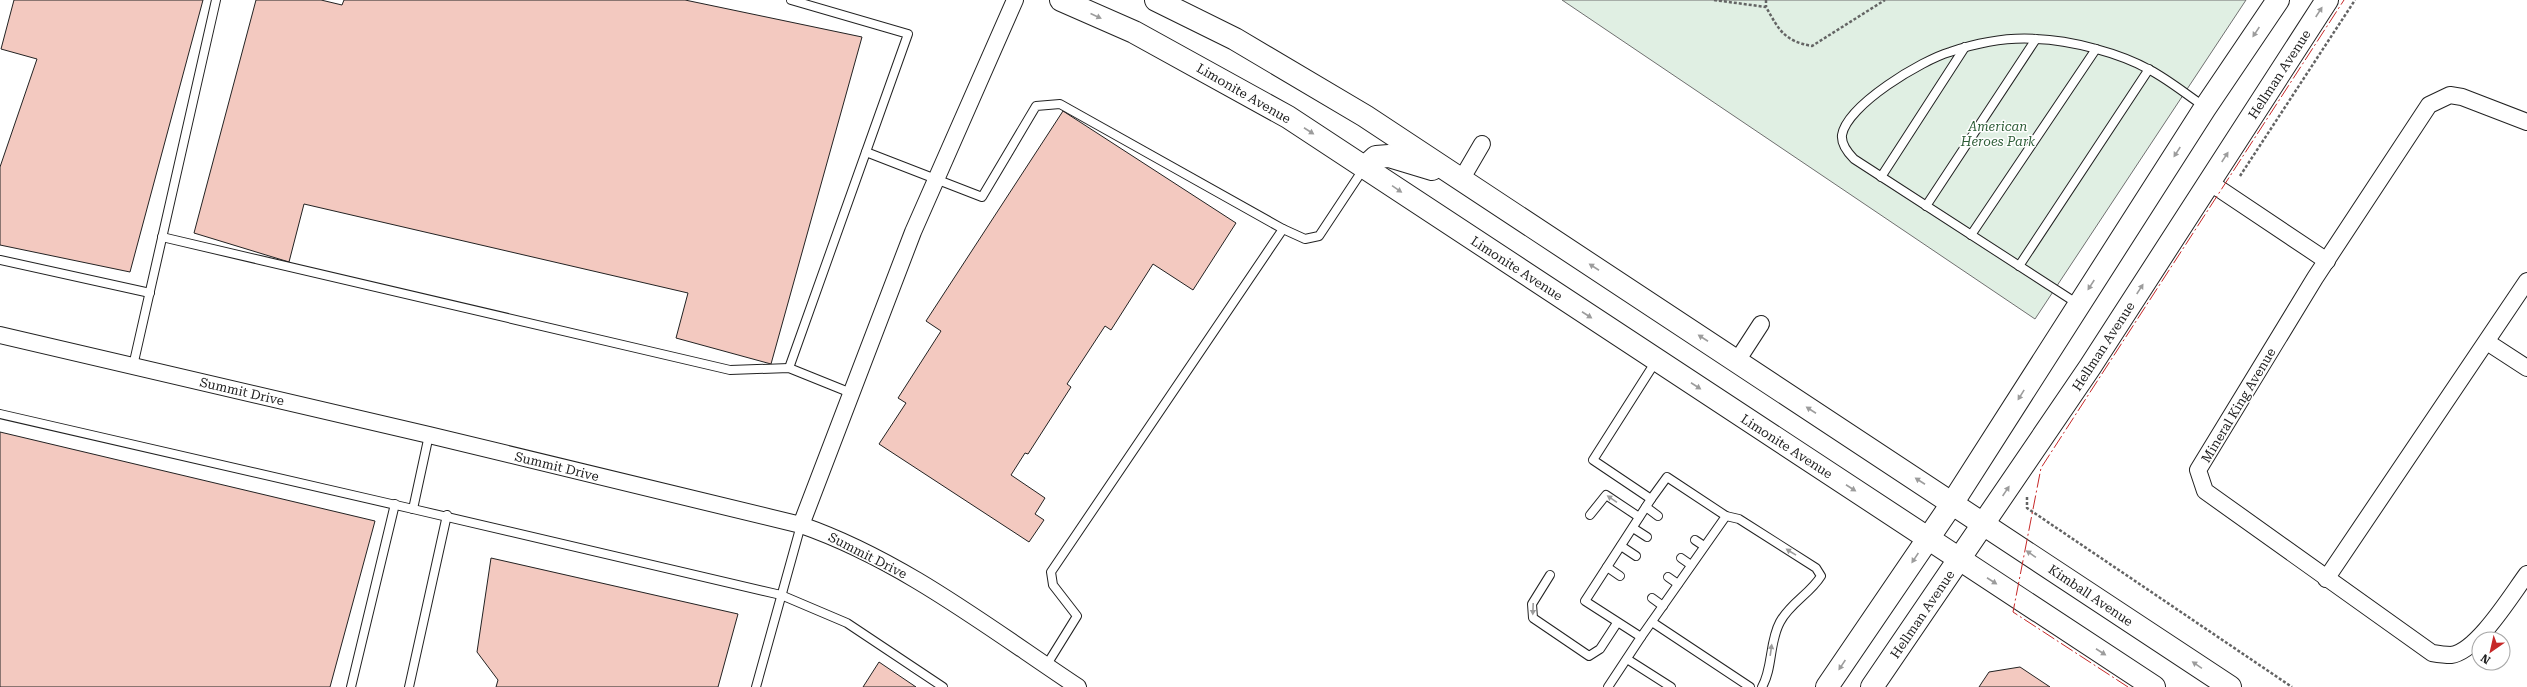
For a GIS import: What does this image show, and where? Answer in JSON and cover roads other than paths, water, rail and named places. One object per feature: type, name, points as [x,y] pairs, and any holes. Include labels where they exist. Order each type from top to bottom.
[{"type":"main road","name":"Limonite Avenue","points":[[1061,0],[1134,32],[1209,72],[1288,117],[1959,560]]},
{"type":"main road","points":[[1156,0],[1235,39],[1365,116],[1953,502]]},
{"type":"main road","points":[[1827,687],[1953,502],[2205,108],[2278,0]]},
{"type":"main road","name":"Hellman Avenue","points":[[1872,687],[2090,367],[2327,0]]},
{"type":"main road","points":[[1365,167],[1376,157],[1389,156],[1416,163],[1461,180]]},
{"type":"main road","name":"Kimball Avenue","points":[[1953,502],[2230,687]]},
{"type":"main road","points":[[1959,560],[2154,687]]},
{"type":"street","points":[[801,525],[913,232],[1015,0]]},
{"type":"street","name":"Mineral King Avenue","points":[[2527,122],[2462,97],[2450,95],[2429,104],[2326,261],[2198,470],[2205,491],[2326,579],[2432,653],[2452,655],[2470,645],[2494,620],[2527,574]]},
{"type":"street","points":[[1461,180],[1482,144]]},
{"type":"street","points":[[2209,182],[2326,261]]},
{"type":"street","points":[[2326,579],[2527,281]]},
{"type":"street","points":[[1737,361],[1760,324]]},
{"type":"street","name":"Summit Drive","points":[[0,335],[429,434],[801,525],[834,536],[905,572],[1078,687]]},
{"type":"street","points":[[2487,342],[2527,368]]},
{"type":"lane","points":[[133,366],[216,0]]},
{"type":"lane","points":[[789,368],[908,34],[791,0]]},
{"type":"lane","points":[[2078,305],[1881,177],[1848,152],[1842,136],[1846,126],[1876,94],[1907,72],[1948,52],[1991,41],[2036,39],[2096,49],[2149,69],[2205,108]]},
{"type":"lane","points":[[1926,206],[2036,39]]},
{"type":"lane","points":[[1881,177],[1965,48]]},
{"type":"lane","points":[[1971,235],[2096,49]]},
{"type":"lane","points":[[2019,266],[2149,69]]},
{"type":"lane","points":[[866,152],[982,196],[1036,106],[1060,104],[1283,229],[1304,239],[1319,236],[1365,167]]},
{"type":"lane","points":[[1046,666],[1077,616],[1053,585],[1051,572],[1283,229]]},
{"type":"lane","points":[[162,237],[730,370],[789,368],[851,393]]},
{"type":"lane","points":[[0,260],[150,293]]},
{"type":"lane","points":[[1651,499],[1592,460],[1657,360]]},
{"type":"lane","points":[[0,414],[413,509],[447,515],[781,595],[847,623],[943,687]]},
{"type":"lane","points":[[413,509],[429,434]]},
{"type":"lane","points":[[1641,637],[1617,623],[1585,601],[1639,517],[1667,477],[1726,516],[1739,519],[1816,568],[1821,576],[1814,587],[1796,600],[1780,622],[1772,643],[1769,665],[1762,687]]},
{"type":"lane","points":[[1590,516],[1606,495],[1639,517]]},
{"type":"lane","points":[[351,687],[396,504]]},
{"type":"lane","points":[[1646,507],[1658,516]]},
{"type":"lane","points":[[409,687],[447,515]]},
{"type":"lane","points":[[1608,687],[1641,637],[1726,516]]},
{"type":"lane","points":[[756,687],[801,525]]},
{"type":"lane","points":[[1633,528],[1647,537]]},
{"type":"lane","points":[[1695,540],[1704,546]]},
{"type":"lane","points":[[1621,546],[1636,556]]},
{"type":"lane","points":[[1681,558],[1691,565]]},
{"type":"lane","points":[[1607,567],[1620,576]]},
{"type":"lane","points":[[1550,575],[1532,604],[1533,618],[1589,656],[1600,649],[1617,623]]},
{"type":"lane","points":[[1668,578],[1678,584]]},
{"type":"lane","points":[[1652,598],[1663,606]]},
{"type":"lane","points":[[1652,622],[1750,687]]},
{"type":"lane","points":[[1627,659],[1671,687]]},
{"type":"park label","name":"American Heroes Park","points":[[1998,134]]}]
